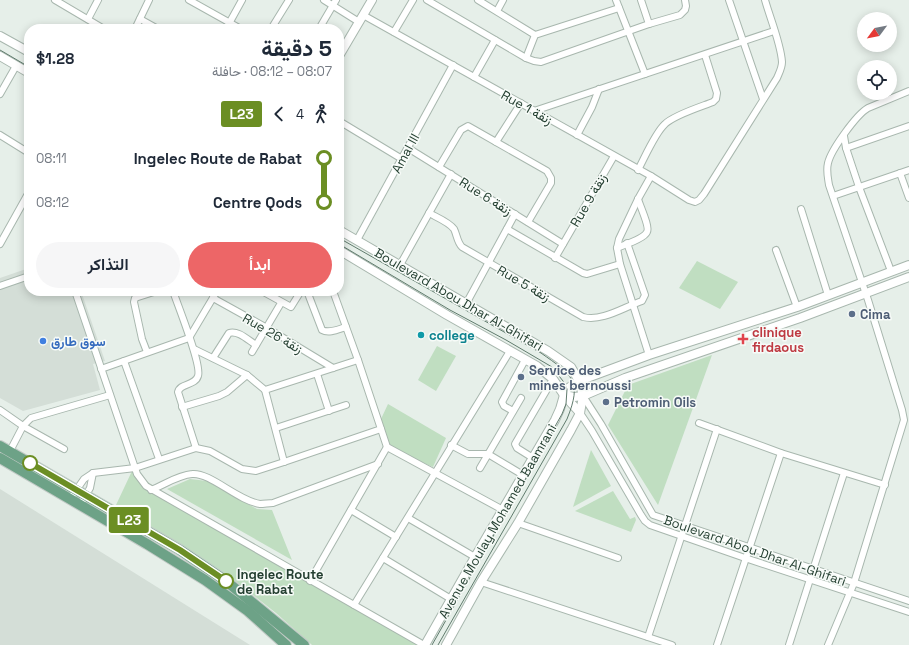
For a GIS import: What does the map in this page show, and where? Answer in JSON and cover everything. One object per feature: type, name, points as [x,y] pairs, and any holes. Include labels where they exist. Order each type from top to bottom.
[{"type":"main road","points":[[0,446],[180,550],[226,581],[304,645]]},
{"type":"main road","points":[[10,451],[2,460],[174,560],[211,584],[248,611],[286,645]]},
{"type":"street","points":[[55,0],[96,24]]},
{"type":"street","points":[[88,19],[98,0]]},
{"type":"street","points":[[137,24],[149,0]]},
{"type":"street","points":[[230,22],[242,0]]},
{"type":"street","points":[[274,24],[289,0]]},
{"type":"street","name":"Rue 1 زنقة","points":[[324,0],[334,2],[361,18],[394,32],[651,176],[689,200],[696,202],[700,200],[704,194],[763,99]]},
{"type":"street","points":[[344,47],[372,0]]},
{"type":"street","points":[[394,32],[413,0]]},
{"type":"street","points":[[427,0],[526,58],[541,62],[683,13],[686,6],[685,0]]},
{"type":"street","points":[[478,0],[535,36]]},
{"type":"street","points":[[497,11],[503,0]]},
{"type":"street","points":[[616,0],[645,74]]},
{"type":"street","points":[[641,0],[649,24]]},
{"type":"street","points":[[729,0],[763,99]]},
{"type":"street","points":[[763,99],[777,78],[782,62],[764,0]]},
{"type":"street","points":[[193,1],[233,24]]},
{"type":"street","points":[[322,24],[334,2]]},
{"type":"street","points":[[526,58],[535,36],[619,8]]},
{"type":"street","points":[[140,19],[149,24]]},
{"type":"street","points":[[534,111],[774,31]]},
{"type":"street","points":[[0,36],[24,49]]},
{"type":"street","points":[[474,77],[495,40]]},
{"type":"street","points":[[638,170],[664,124],[672,119],[713,102],[716,99],[717,93],[705,54]]},
{"type":"street","points":[[0,56],[24,70]]},
{"type":"street","name":"Amal III","points":[[357,240],[453,65]]},
{"type":"street","points":[[0,94],[16,66]]},
{"type":"street","points":[[577,135],[592,107],[599,89]]},
{"type":"street","points":[[830,644],[854,583],[903,425],[903,415],[866,294],[827,178],[828,164],[831,155],[862,111],[909,91]]},
{"type":"street","points":[[496,142],[521,103]]},
{"type":"street","points":[[344,124],[402,159]]},
{"type":"street","points":[[439,167],[461,130],[468,126],[550,174],[551,182],[528,222]]},
{"type":"street","points":[[846,148],[909,126]]},
{"type":"street","points":[[0,135],[24,150]]},
{"type":"street","points":[[844,136],[846,148],[859,187],[891,271]]},
{"type":"street","name":"Rue 6 زنقة","points":[[408,148],[563,244]]},
{"type":"street","name":"Rue 9 زنقة","points":[[555,258],[614,156]]},
{"type":"street","points":[[833,196],[909,170]]},
{"type":"street","points":[[900,173],[909,198]]},
{"type":"street","points":[[400,265],[451,174]]},
{"type":"street","points":[[649,355],[632,304],[616,248],[638,199],[651,176]]},
{"type":"street","points":[[616,248],[643,237],[647,232],[648,227],[638,199]]},
{"type":"street","points":[[0,244],[24,201]]},
{"type":"street","points":[[801,209],[828,295]]},
{"type":"street","name":"Rue 5 زنقة","points":[[429,213],[450,225],[454,229],[459,244],[462,247],[583,317],[590,319],[599,318],[632,304]]},
{"type":"street","points":[[466,304],[515,214]]},
{"type":"street","points":[[507,229],[582,273],[587,274],[620,264]]},
{"type":"street","name":"Boulevard Abou Dhar Al-Ghifari","points":[[344,233],[513,330],[571,367],[579,381],[583,396],[601,424],[653,515],[909,601]]},
{"type":"street","points":[[627,244],[645,295],[642,301],[632,304]]},
{"type":"street","points":[[776,250],[797,307]]},
{"type":"street","name":"Boulevard Abou Dhar Al-Ghifari","points":[[344,253],[537,366],[553,379],[564,395],[580,413],[592,431],[645,521],[650,525],[909,612]]},
{"type":"street","name":"Avenue Moulay Mohamed Baamrani","points":[[425,645],[555,420],[564,395],[574,384],[649,355],[797,307],[909,265]]},
{"type":"street","points":[[564,395],[574,397],[583,396],[625,378],[800,318],[909,277]]},
{"type":"street","points":[[0,286],[24,278]]},
{"type":"street","points":[[77,296],[134,468],[141,481],[152,490],[425,645]]},
{"type":"street","points":[[142,296],[135,298],[134,302],[142,339],[147,352]]},
{"type":"street","points":[[175,296],[198,362],[199,374],[195,381],[178,390],[182,407],[196,448]]},
{"type":"street","points":[[270,296],[291,307],[298,296]]},
{"type":"street","points":[[309,296],[324,332],[346,327]]},
{"type":"street","points":[[335,296],[387,447],[502,510]]},
{"type":"street","points":[[101,369],[189,338],[213,298]]},
{"type":"street","name":"Rue 26 زنقة","points":[[213,298],[333,368]]},
{"type":"street","points":[[252,352],[281,303]]},
{"type":"street","points":[[213,358],[231,332],[237,333],[256,345]]},
{"type":"street","points":[[194,349],[247,375],[265,390],[284,462]]},
{"type":"street","points":[[354,605],[510,351]]},
{"type":"street","points":[[265,390],[358,360]]},
{"type":"street","points":[[513,411],[504,406],[502,402],[525,360]]},
{"type":"street","points":[[124,361],[159,459]]},
{"type":"street","points":[[318,374],[329,411]]},
{"type":"street","points":[[182,407],[227,392],[247,375]]},
{"type":"street","points":[[533,458],[517,448],[515,444],[553,379]]},
{"type":"street","points":[[10,451],[23,426],[31,418],[110,395]]},
{"type":"street","name":"Avenue Moulay Mohamed Baamrani","points":[[446,645],[481,582],[518,523],[572,430],[580,413],[583,396]]},
{"type":"street","points":[[480,468],[521,398]]},
{"type":"street","points":[[276,428],[346,405]]},
{"type":"street","points":[[0,410],[23,426],[64,449]]},
{"type":"street","points":[[699,424],[717,429],[781,453],[885,485]]},
{"type":"street","points":[[648,637],[717,429]]},
{"type":"street","points":[[70,500],[75,490],[84,479],[93,473],[134,468],[196,448],[210,451],[242,469],[256,471],[381,430]]},
{"type":"street","points":[[451,445],[468,454],[488,454],[523,474]]},
{"type":"street","points":[[310,581],[387,447]]},
{"type":"street","points":[[717,645],[781,453]]},
{"type":"street","points":[[152,490],[183,476],[199,474],[206,476],[253,502],[261,504],[273,503],[378,464]]},
{"type":"street","points":[[80,505],[92,484],[93,473]]},
{"type":"street","points":[[788,645],[844,473]]},
{"type":"street","points":[[351,510],[396,537]]},
{"type":"street","points":[[408,518],[475,557]]},
{"type":"street","points":[[518,523],[618,558]]},
{"type":"street","points":[[383,558],[451,599]]},
{"type":"street","points":[[481,582],[672,645]]},
{"type":"shaded area","name":"سوق طارق","points":[[24,270],[24,296],[83,296],[105,361],[93,364],[100,390],[23,411],[0,398],[0,278]]},
{"type":"shaded area","points":[[0,489],[250,645],[0,645]]},
{"type":"green space","points":[[697,261],[738,282],[720,309],[679,288]]},
{"type":"green space","points":[[437,346],[456,356],[436,391],[418,380]]},
{"type":"green space","points":[[712,355],[658,505],[608,425],[628,385]]},
{"type":"green space","points":[[388,404],[446,438],[433,467],[387,447],[381,419]]},
{"type":"green space","points":[[591,450],[611,486],[573,507]]},
{"type":"green space","points":[[132,471],[155,487],[422,645],[312,645],[276,613],[229,576],[116,505]]},
{"type":"green space","points":[[190,479],[207,481],[257,509],[272,510],[292,560],[167,489]]},
{"type":"green space","points":[[613,491],[630,519],[635,517],[636,520],[631,532],[575,511]]},
{"type":"tram line","points":[[0,50],[24,64]]},
{"type":"tram line","points":[[344,241],[541,353],[567,373],[572,380],[574,387],[572,406],[567,419],[438,645]]},
{"type":"tram line","points":[[344,247],[450,310],[552,367],[563,381],[567,389],[566,404],[562,414],[432,645]]},
{"type":"bus line","name":"L23","points":[[30,463],[180,550],[226,581]]},
{"type":"place","name":"Cima","points":[[852,314]]},
{"type":"place","name":"college","points":[[421,335]]},
{"type":"place","name":"clinique firdaous","points":[[743,339]]},
{"type":"place","name":"سوق طارق","points":[[43,341]]},
{"type":"place","name":"Service des mines bernoussi","points":[[521,377]]},
{"type":"place","name":"Petromin Oils","points":[[606,402]]},
{"type":"place","name":"Ingelec Route de Rabat","points":[[226,581]]}]
